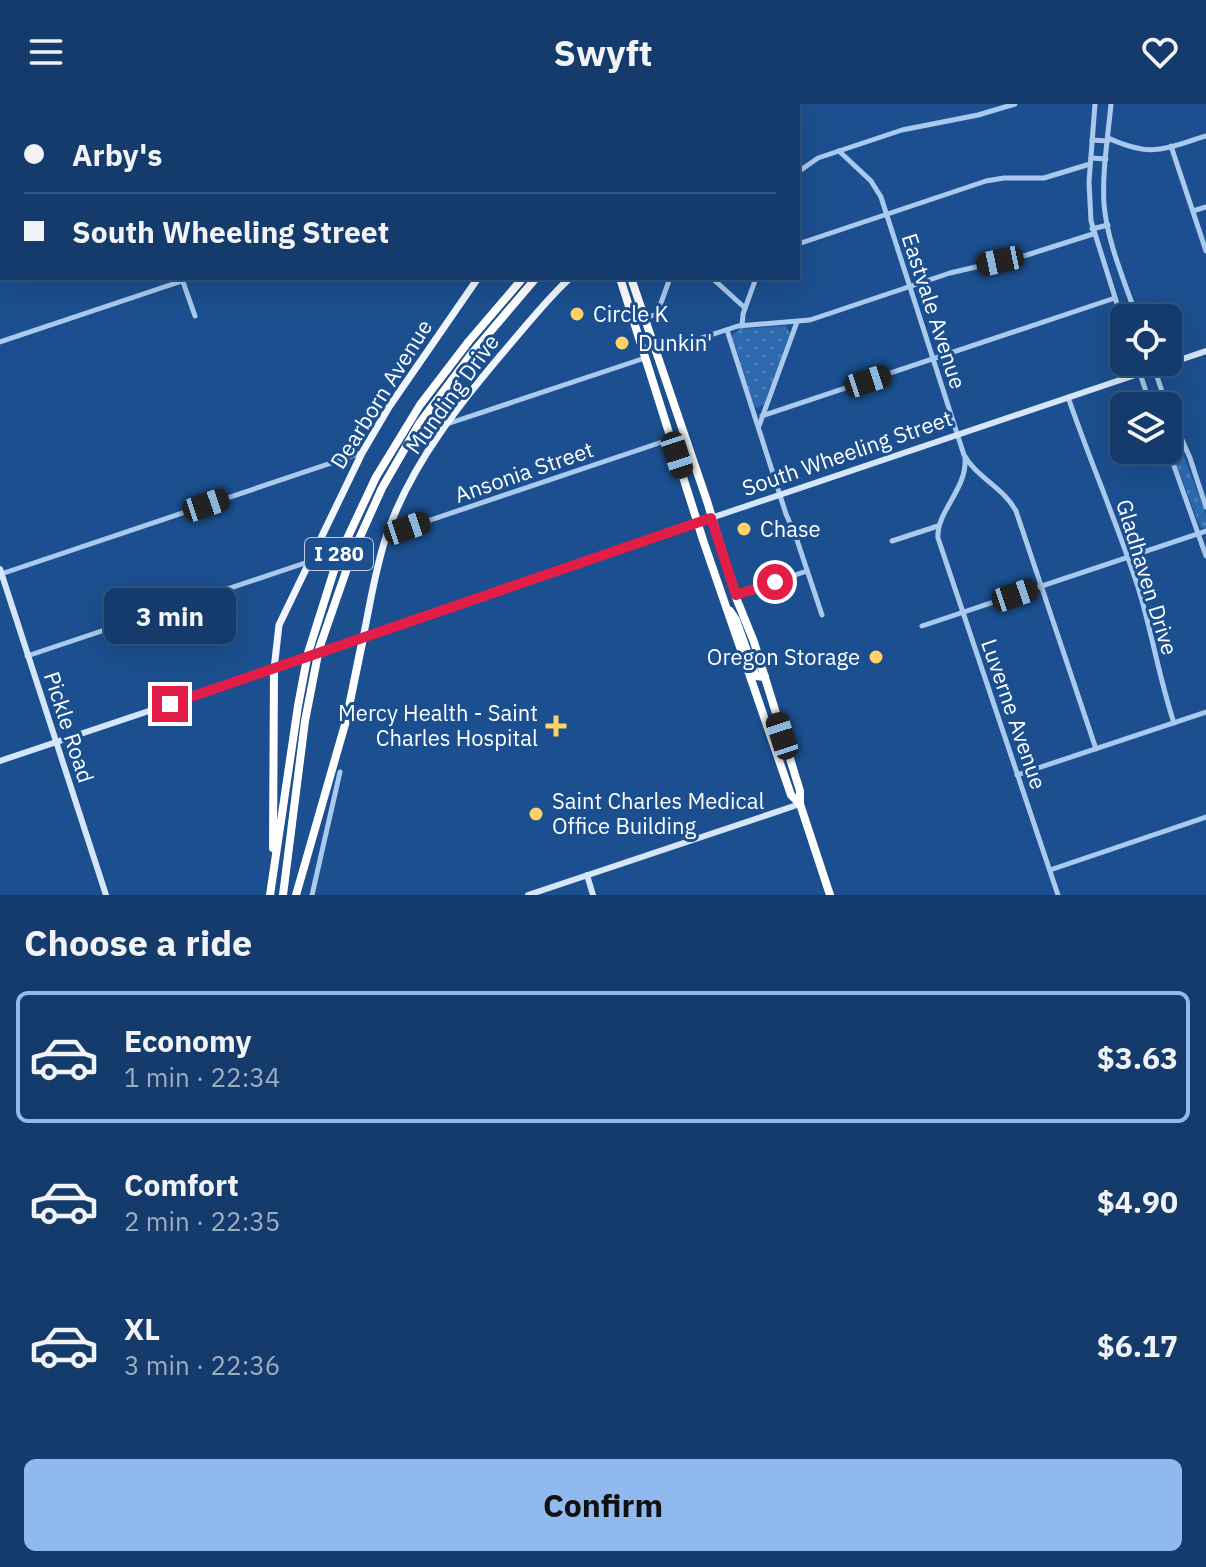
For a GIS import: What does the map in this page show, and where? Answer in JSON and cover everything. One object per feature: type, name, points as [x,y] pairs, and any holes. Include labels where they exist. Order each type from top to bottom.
[{"type":"highway","name":"I 280","points":[[270,895],[308,653],[338,558],[376,477],[420,405],[521,280]]},
{"type":"highway","name":"I 280","points":[[283,895],[305,721],[319,649],[351,557],[382,488],[419,424],[473,352],[534,280]]},
{"type":"highway","points":[[626,280],[634,322],[724,604],[791,795],[800,804]]},
{"type":"highway","points":[[627,280],[650,333],[765,677],[800,791],[800,804],[830,895]]},
{"type":"highway","points":[[627,280],[638,315],[650,333]]},
{"type":"highway","points":[[634,322],[649,352],[656,353]]},
{"type":"highway","points":[[724,604],[736,620],[756,676],[765,677]]},
{"type":"highway","points":[[296,895],[346,721],[363,638]]},
{"type":"highway","points":[[272,880],[279,667]]},
{"type":"highway","points":[[764,714],[771,717],[788,754]]},
{"type":"main road","name":"Dearborn Avenue","points":[[279,667],[279,625],[362,453],[389,407],[477,280]]},
{"type":"main road","name":"Munding Drive","points":[[363,638],[386,535],[399,505],[447,424],[497,360],[568,280]]},
{"type":"main road","name":"South Wheeling Street","points":[[279,667],[711,518]]},
{"type":"street","points":[[800,170],[812,161],[906,129],[1015,104]]},
{"type":"street","points":[[1095,104],[1088,195],[1093,232],[1117,304]]},
{"type":"street","points":[[1111,104],[1104,194],[1108,225],[1133,304]]},
{"type":"street","points":[[1092,140],[1108,140],[1141,151],[1206,136]]},
{"type":"street","points":[[1171,146],[1206,251]]},
{"type":"street","name":"Eastvale Avenue","points":[[839,151],[873,184],[887,214],[964,455],[974,470],[999,488],[1013,506],[1096,749]]},
{"type":"street","points":[[800,243],[986,181],[1044,178],[1090,161],[1106,159]]},
{"type":"street","points":[[1193,211],[1206,207]]},
{"type":"street","points":[[656,353],[742,326],[797,322],[950,273],[1043,250],[1108,225]]},
{"type":"street","points":[[0,342],[179,280]]},
{"type":"street","points":[[182,280],[195,316]]},
{"type":"street","points":[[644,319],[657,314],[669,280]]},
{"type":"street","points":[[714,280],[745,308]]},
{"type":"street","points":[[742,326],[755,280]]},
{"type":"street","points":[[762,416],[1130,294]]},
{"type":"street","points":[[758,428],[797,322]]},
{"type":"street","points":[[727,330],[822,615]]},
{"type":"street","name":"South Wheeling Street","points":[[1182,357],[1206,351]]},
{"type":"street","points":[[447,424],[646,357]]},
{"type":"street","name":"South Wheeling Street","points":[[711,518],[1130,376]]},
{"type":"street","name":"Gladhaven Drive","points":[[1068,397],[1128,558],[1174,723]]},
{"type":"street","name":"Ansonia Street","points":[[386,535],[672,439]]},
{"type":"street","points":[[1182,439],[1206,507]]},
{"type":"street","points":[[1,572],[362,453]]},
{"type":"street","points":[[892,541],[938,526],[963,478],[964,455]]},
{"type":"street","points":[[1173,464],[1206,556]]},
{"type":"street","name":"Luverne Avenue","points":[[938,526],[939,542],[1058,895]]},
{"type":"street","points":[[922,626],[1206,531]]},
{"type":"street","points":[[27,656],[308,562]]},
{"type":"street","points":[[736,595],[807,571]]},
{"type":"street","name":"Pickle Road","points":[[1,572],[54,743],[106,895]]},
{"type":"street","name":"South Wheeling Street","points":[[0,761],[279,667]]},
{"type":"street","points":[[1017,775],[1206,712]]},
{"type":"street","points":[[312,895],[340,772]]},
{"type":"street","points":[[528,895],[800,804]]},
{"type":"street","points":[[1050,870],[1206,817]]},
{"type":"street","points":[[587,875],[593,895]]},
{"type":"shaded area","points":[[785,326],[790,333],[764,404],[757,408],[732,336],[739,329]]},
{"type":"shaded area","points":[[1182,451],[1206,514],[1206,529],[1200,527],[1176,464],[1182,464]]},
{"type":"place","name":"Circle K","points":[[577,314]]},
{"type":"place","name":"Dunkin'","points":[[622,343]]},
{"type":"place","name":"Chase","points":[[744,529]]},
{"type":"place","name":"Oregon Storage","points":[[876,657]]},
{"type":"place","name":"Mercy Health - Saint Charles Hospital","points":[[556,726]]},
{"type":"place","name":"Saint Charles Medical Office Building","points":[[536,814]]},
{"type":"route","points":[[170,704],[711,518],[736,595],[775,582]]}]
